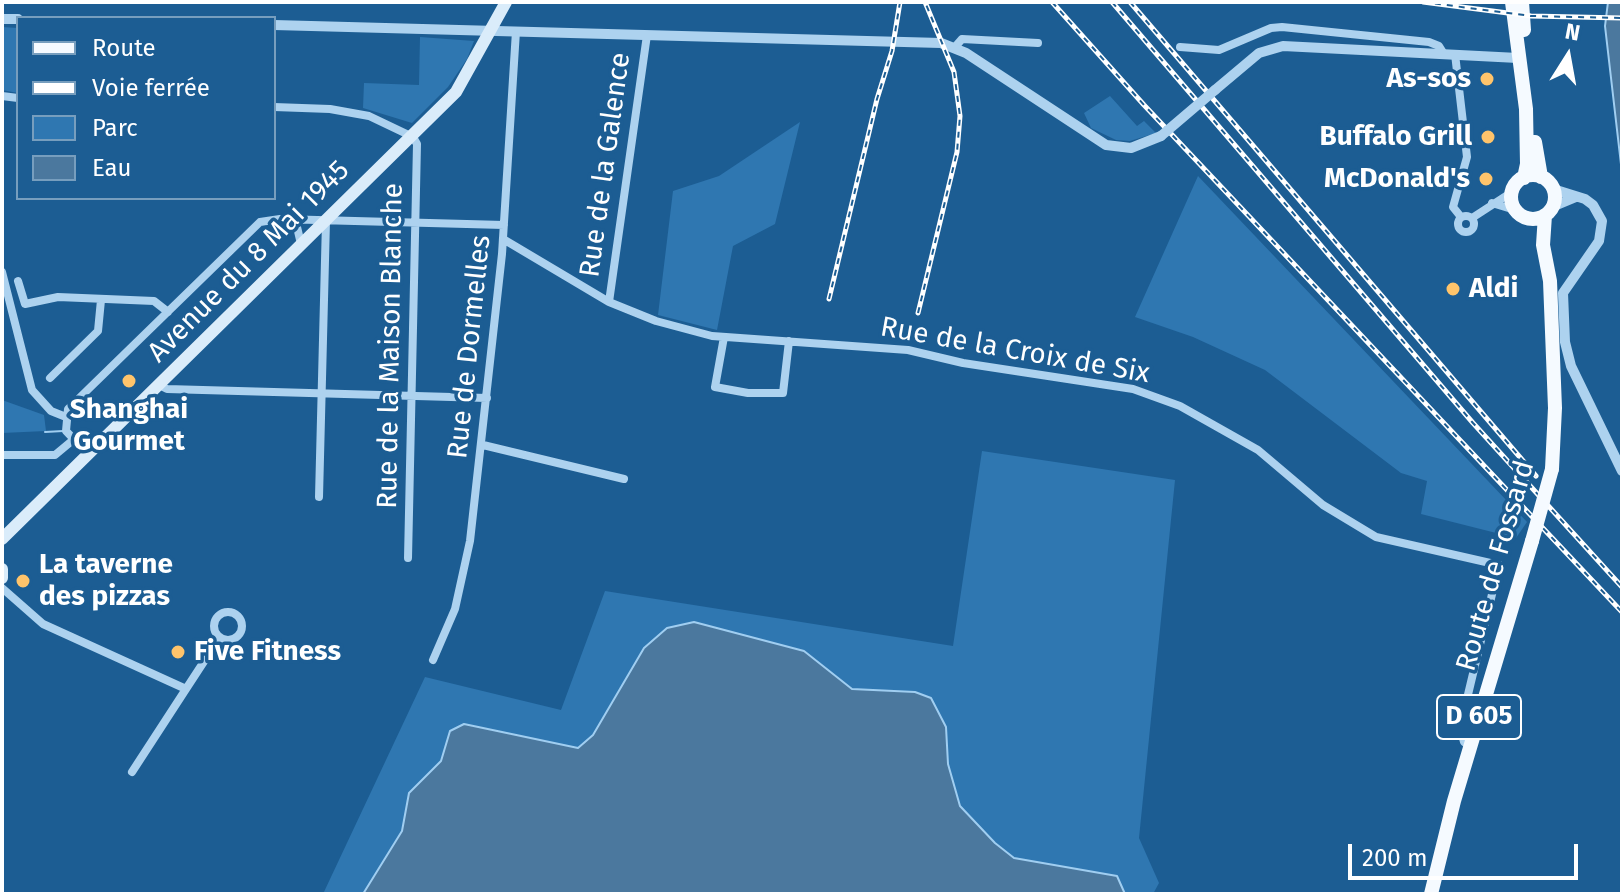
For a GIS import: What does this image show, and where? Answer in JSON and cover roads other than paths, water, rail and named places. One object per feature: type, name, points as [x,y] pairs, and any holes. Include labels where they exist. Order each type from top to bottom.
[{"type":"main road","name":"Avenue du 8 Mai 1945","points":[[2,539],[456,92],[506,2]]},
{"type":"main road","points":[[1512,2],[1526,109],[1527,164],[1524,178],[1512,192],[1519,213],[1534,219],[1548,211],[1553,189],[1541,177],[1522,2]]},
{"type":"main road","points":[[1524,178],[1541,177]]},
{"type":"main road","name":"Route de Fossard","points":[[1431,894],[1552,469],[1555,408],[1549,292],[1543,245],[1548,211]]},
{"type":"main road","name":"Route de Fossard","points":[[1519,213],[1549,292]]},
{"type":"main road","points":[[2,569],[2,578]]},
{"type":"street","points":[[276,25],[938,43],[955,47],[1106,145],[1131,148],[1161,136],[1253,57],[1274,47],[1518,58]]},
{"type":"street","points":[[1180,47],[1219,50],[1271,28],[1282,27],[1429,42],[1439,46],[1449,54],[1467,157],[1453,207],[1461,217],[1472,218],[1512,192]]},
{"type":"street","name":"Rue de Dormelles","points":[[433,660],[464,579],[483,445],[503,239],[516,31]]},
{"type":"street","name":"Rue de la Galence","points":[[609,302],[647,35]]},
{"type":"street","points":[[955,47],[962,39],[1038,43]]},
{"type":"street","points":[[276,107],[353,112],[413,137]]},
{"type":"street","name":"Rue de la Maison Blanche","points":[[408,558],[418,152],[413,137]]},
{"type":"street","points":[[1553,189],[1593,205],[1602,221],[1599,241],[1563,293],[1565,342],[1571,366],[1622,471]]},
{"type":"street","points":[[1548,211],[1576,197]]},
{"type":"street","points":[[1492,203],[1519,213]]},
{"type":"street","points":[[1461,217],[1458,227],[1467,232],[1474,226],[1472,218]]},
{"type":"street","points":[[88,454],[66,431],[68,409],[260,222],[287,219],[504,225]]},
{"type":"street","points":[[287,219],[297,227],[301,244]]},
{"type":"street","points":[[319,497],[326,220]]},
{"type":"street","name":"Rue de la Croix de Six","points":[[503,239],[609,302],[656,321],[724,337],[908,350],[963,363],[1133,389],[1180,406],[1258,450],[1323,505],[1376,537],[1499,565],[1460,728],[1464,742],[1471,748]]},
{"type":"street","points":[[2,272],[32,390],[51,411],[66,417]]},
{"type":"street","points":[[18,281],[25,304],[58,297],[154,301],[168,312]]},
{"type":"street","points":[[50,378],[98,331],[101,300]]},
{"type":"street","points":[[724,337],[715,387],[748,393],[783,393],[789,341]]},
{"type":"street","points":[[159,385],[167,389],[487,398]]},
{"type":"street","points":[[2,455],[55,455],[73,440]]},
{"type":"street","points":[[483,445],[624,479]]},
{"type":"street","points":[[2,588],[43,624],[186,689]]},
{"type":"street","points":[[132,772],[220,637]]},
{"type":"water","points":[[1608,2],[1622,2],[1622,173],[1605,26]]},
{"type":"water","points":[[694,622],[804,651],[852,689],[915,692],[931,698],[946,727],[948,764],[960,806],[995,843],[1014,858],[1117,876],[1125,894],[363,894],[402,831],[409,793],[441,761],[450,731],[464,724],[578,748],[593,735],[644,648],[667,628]]},
{"type":"waterway","points":[[45,432],[63,431]]},
{"type":"railway","points":[[829,299],[877,99],[892,51],[900,2]]},
{"type":"railway","points":[[918,313],[957,152],[960,116],[954,72],[925,2]]},
{"type":"railway","points":[[1052,2],[1144,105],[1622,612]]},
{"type":"railway","points":[[1112,2],[1473,423],[1622,587]]},
{"type":"railway","points":[[1130,2],[1536,476]]},
{"type":"railway","points":[[1423,2],[1531,16],[1622,18]]},
{"type":"place","name":"As-sos","points":[[1487,79]]},
{"type":"place","name":"Buffalo Grill","points":[[1488,137]]},
{"type":"place","name":"McDonald's","points":[[1486,179]]},
{"type":"place","name":"Aldi","points":[[1453,289]]},
{"type":"place","name":"Shanghai Gourmet","points":[[129,381]]},
{"type":"place","name":"La taverne des pizzas","points":[[23,581]]},
{"type":"place","name":"Five Fitness","points":[[178,652]]}]
